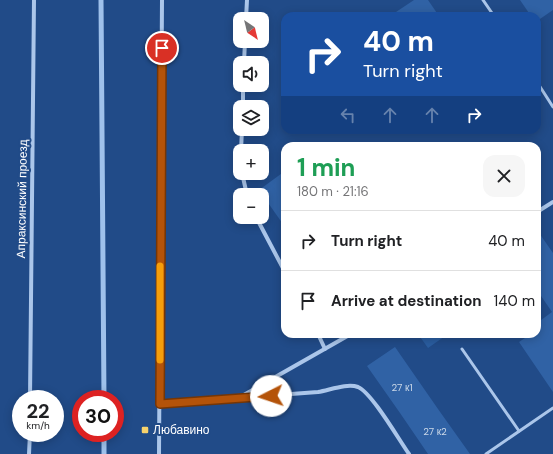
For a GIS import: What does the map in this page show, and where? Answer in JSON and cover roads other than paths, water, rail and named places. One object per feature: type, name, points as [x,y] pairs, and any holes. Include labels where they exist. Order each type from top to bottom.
[{"type":"street","name":"Апраксинский проезд","points":[[30,390],[34,0]]},
{"type":"street","points":[[159,454],[162,0]]},
{"type":"street","points":[[246,12],[247,0]]},
{"type":"street","points":[[541,210],[553,202]]},
{"type":"street","points":[[260,224],[281,264]]},
{"type":"street","points":[[320,338],[325,349]]},
{"type":"street","points":[[240,398],[344,338]]},
{"type":"street","points":[[160,404],[318,392],[343,386],[357,387],[368,394],[409,454]]},
{"type":"street","points":[[29,454],[30,442]]},
{"type":"lane","points":[[483,0],[491,12]]},
{"type":"lane","points":[[541,88],[553,107]]},
{"type":"lane","points":[[462,349],[519,432]]},
{"type":"lane","points":[[486,454],[553,408]]},
{"type":"waterway","points":[[101,0],[104,390]]},
{"type":"waterway","points":[[104,442],[104,454]]},
{"type":"place","name":"Любавино","points":[[145,430]]}]
